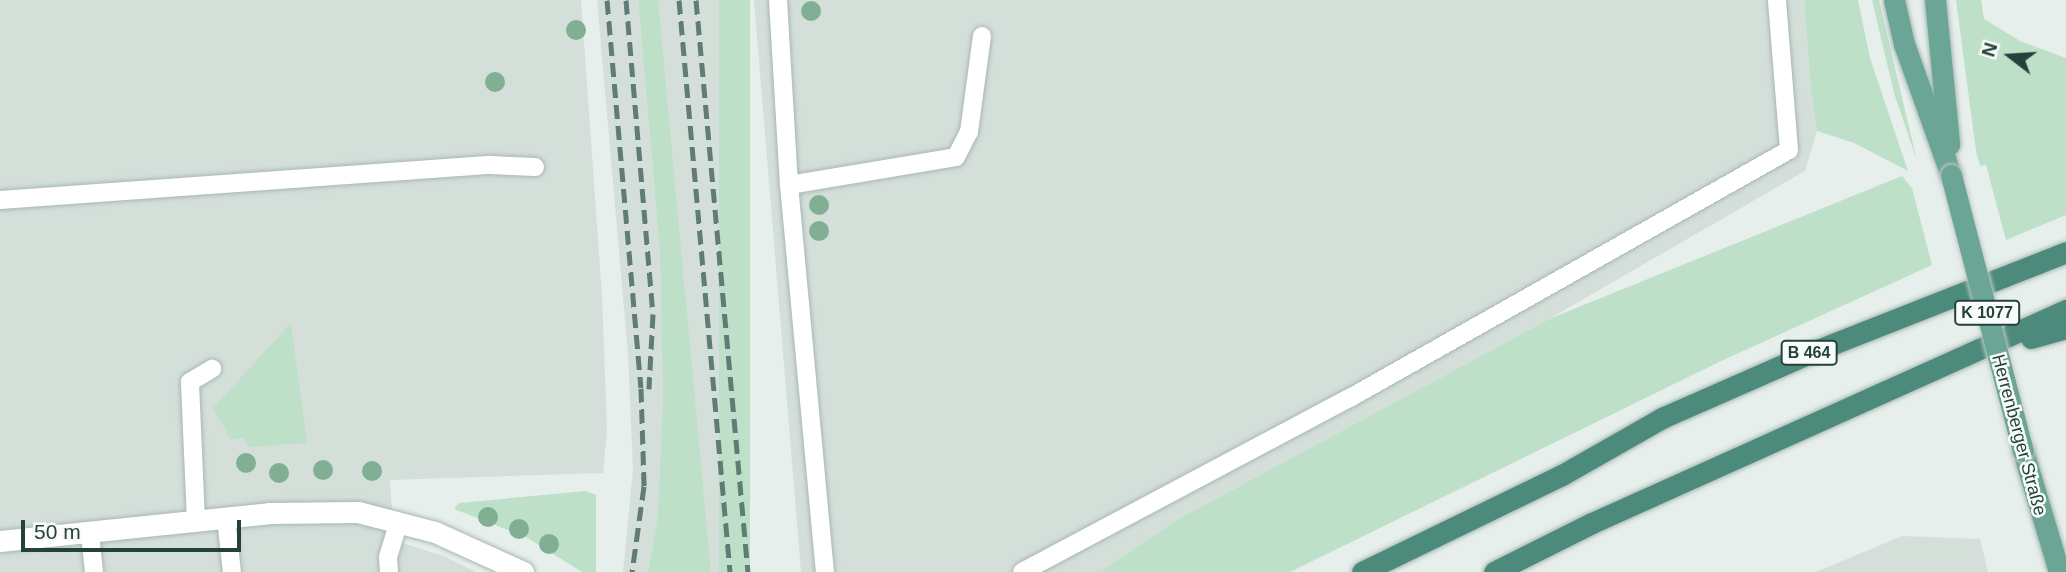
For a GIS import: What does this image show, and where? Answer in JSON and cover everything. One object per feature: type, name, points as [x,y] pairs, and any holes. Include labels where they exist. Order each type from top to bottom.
[{"type":"highway","name":"B 464","points":[[1362,572],[1562,474],[1662,418],[1810,353],[2066,252]]},
{"type":"highway","points":[[1494,572],[1592,523],[2066,310]]},
{"type":"highway","points":[[1953,363],[2066,328]]},
{"type":"main road","name":"Herrenberger Straße","points":[[1894,0],[1904,44],[1951,175],[2023,451],[2059,572]]},
{"type":"main road","name":"Herrenberger Straße","points":[[1935,0],[1951,175]]},
{"type":"street","points":[[0,541],[90,534],[226,518],[358,512],[435,533],[523,572]]},
{"type":"lane","points":[[778,0],[789,185],[825,572]]},
{"type":"lane","points":[[1023,572],[1348,399],[1789,150],[1777,0]]},
{"type":"lane","points":[[789,185],[956,157],[969,132],[982,36]]},
{"type":"lane","points":[[0,200],[491,165],[535,167]]},
{"type":"lane","points":[[196,521],[190,382],[212,369]]},
{"type":"lane","points":[[226,518],[232,572]]},
{"type":"lane","points":[[390,572],[388,557],[399,522]]},
{"type":"lane","points":[[90,534],[94,572]]},
{"type":"shaded area","points":[[0,0],[581,0],[602,296],[607,430],[603,473],[390,480],[394,540],[446,557],[476,572],[0,572]]},
{"type":"shaded area","points":[[597,0],[638,0],[660,254],[663,398],[658,515],[648,572],[623,572],[633,470],[628,354]]},
{"type":"shaded area","points":[[658,0],[719,0],[719,572],[658,572]]},
{"type":"shaded area","points":[[754,0],[1804,0],[1811,93],[1817,131],[1805,171],[1549,319],[1182,517],[1100,572],[801,572]]},
{"type":"shaded area","points":[[1902,536],[1980,539],[1988,572],[1816,572]]},
{"type":"green space","points":[[638,0],[658,0],[711,572],[648,572],[658,515],[663,398],[660,254]]},
{"type":"green space","points":[[719,0],[750,0],[750,572],[719,572]]},
{"type":"green space","points":[[1804,0],[1858,0],[1870,58],[1908,171],[1854,143],[1817,131],[1811,93]]},
{"type":"green space","points":[[1872,0],[1879,0],[1917,161],[1894,93]]},
{"type":"green space","points":[[1956,0],[1981,0],[1984,19],[2020,41],[2066,58],[2066,215],[2006,240],[1986,165],[1980,166],[1976,151]]},
{"type":"green space","points":[[1902,176],[1912,188],[1932,265],[1717,363],[1290,572],[1100,572],[1182,517],[1549,319]]},
{"type":"green space","points":[[291,323],[307,443],[250,447],[243,438],[231,440],[213,408]]},
{"type":"green space","points":[[586,491],[596,495],[596,572],[582,572],[526,537],[454,509],[459,503]]},
{"type":"railway","points":[[607,0],[641,388],[644,486],[632,572]]},
{"type":"railway","points":[[626,0],[653,314],[649,389]]},
{"type":"railway","points":[[679,0],[730,572]]},
{"type":"railway","points":[[696,0],[748,572]]}]
